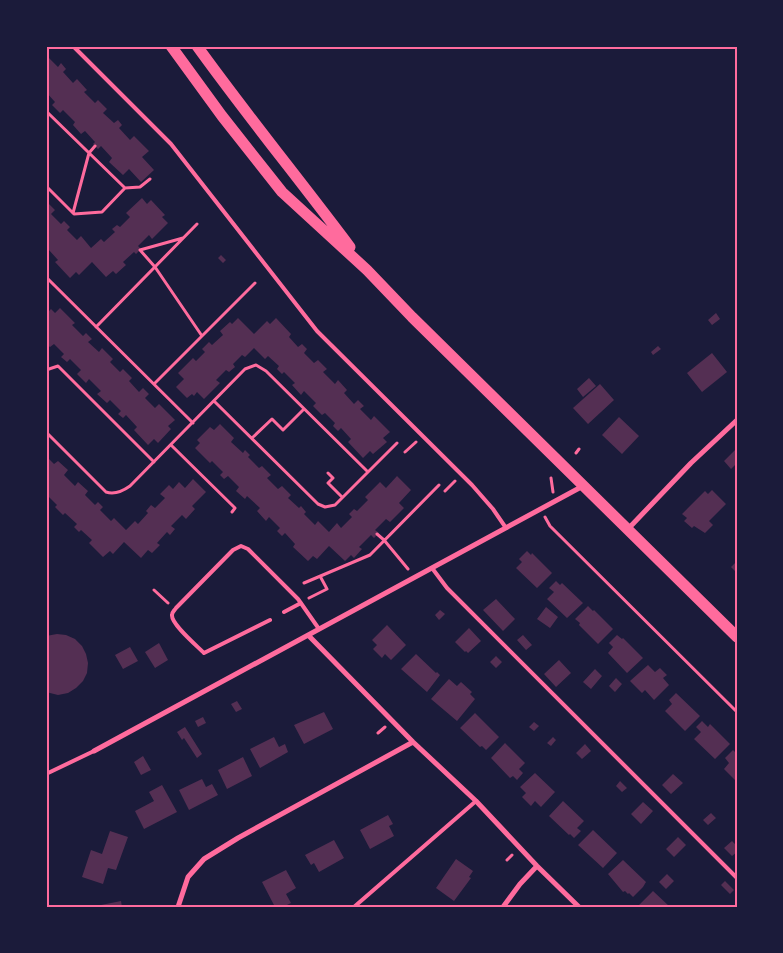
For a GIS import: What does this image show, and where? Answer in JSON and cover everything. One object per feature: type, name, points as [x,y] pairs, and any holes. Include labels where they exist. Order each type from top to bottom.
[{"type":"main road","points":[[171,46],[282,192],[367,270],[412,317],[737,637]]},
{"type":"main road","points":[[196,46],[367,270]]},
{"type":"street","points":[[628,529],[691,463],[737,420]]},
{"type":"street","points":[[94,750],[309,636],[583,485]]},
{"type":"street","points":[[309,636],[413,742],[476,801],[578,907]]},
{"type":"street","points":[[178,907],[188,877],[204,859],[238,838],[413,742]]},
{"type":"street","points":[[503,907],[520,884],[537,866]]},
{"type":"lane","points":[[73,46],[171,144],[316,331],[472,485],[493,509],[506,528]]},
{"type":"lane","points":[[270,620],[204,653],[173,621],[172,617],[174,610],[232,550],[241,546],[248,549],[301,603],[319,630]]},
{"type":"lane","points":[[432,568],[447,588],[737,878]]},
{"type":"lane","points":[[284,612],[301,603]]},
{"type":"lane","points":[[46,774],[94,750]]},
{"type":"lane","points":[[354,907],[476,801]]},
{"type":"path","points":[[46,110],[125,188]]},
{"type":"path","points":[[73,213],[89,153],[95,146]]},
{"type":"path","points":[[46,186],[73,213],[102,212],[125,188],[140,187],[150,179]]},
{"type":"path","points":[[96,327],[197,224]]},
{"type":"path","points":[[183,238],[140,250],[155,268],[202,336]]},
{"type":"path","points":[[46,277],[193,422]]},
{"type":"path","points":[[154,384],[255,283]]},
{"type":"path","points":[[46,370],[58,366],[154,462]]},
{"type":"path","points":[[46,432],[106,492],[111,494],[127,488],[245,369],[256,366],[266,371],[368,472]]},
{"type":"path","points":[[214,401],[318,504],[325,507],[332,507],[397,443]]},
{"type":"path","points":[[252,438],[272,419],[283,430],[304,409]]},
{"type":"path","points":[[406,452],[418,440]]},
{"type":"path","points":[[171,445],[235,508],[232,512]]},
{"type":"path","points":[[576,453],[579,449]]},
{"type":"path","points":[[328,473],[333,478],[328,483],[342,498]]},
{"type":"path","points":[[445,491],[458,479]]},
{"type":"path","points":[[304,583],[370,555],[439,485]]},
{"type":"path","points":[[546,519],[550,526],[737,712]]},
{"type":"path","points":[[377,534],[406,566]]},
{"type":"path","points":[[312,597],[327,588],[320,576]]},
{"type":"path","points":[[154,590],[174,610]]},
{"type":"path","points":[[507,860],[513,855]]},
{"type":"building","points":[[46,50],[49,53],[47,56],[58,67],[61,63],[66,69],[63,72],[73,83],[77,79],[87,90],[84,92],[95,103],[98,100],[107,109],[103,113],[114,123],[118,120],[122,125],[119,128],[130,140],[134,136],[149,151],[142,157],[154,170],[141,182],[129,169],[123,175],[109,162],[112,158],[101,146],[98,149],[93,144],[95,142],[85,131],[81,134],[73,125],[75,122],[63,110],[60,113],[52,105],[55,102],[46,92]]},
{"type":"building","points":[[142,198],[147,204],[151,200],[165,215],[162,217],[168,223],[152,239],[149,235],[138,246],[141,249],[136,254],[134,252],[123,262],[126,265],[116,274],[113,271],[106,277],[92,262],[79,275],[76,272],[70,278],[55,262],[58,260],[48,249],[46,250],[46,201],[55,210],[51,214],[61,224],[64,221],[70,227],[67,230],[77,240],[81,236],[91,248],[101,239],[104,242],[115,232],[112,229],[117,225],[120,227],[130,217],[126,213]]},
{"type":"building","points":[[221,255],[226,260],[223,263],[218,258]]},
{"type":"building","points":[[60,308],[75,323],[72,325],[83,336],[86,333],[92,339],[88,342],[99,352],[102,348],[113,359],[110,362],[120,372],[123,369],[132,378],[129,381],[139,392],[143,388],[149,394],[145,398],[155,408],[159,404],[175,420],[168,426],[171,429],[158,443],[154,439],[148,445],[134,430],[137,427],[126,415],[123,418],[118,414],[121,411],[110,400],[107,403],[97,394],[101,391],[89,379],[86,383],[77,374],[81,370],[70,359],[67,362],[61,357],[64,354],[54,344],[50,347],[46,344],[46,314],[51,309],[55,313]]},
{"type":"building","points":[[716,313],[720,319],[712,325],[708,320]]},
{"type":"building","points":[[238,318],[254,334],[267,321],[270,324],[276,318],[291,334],[289,337],[298,347],[302,344],[307,349],[304,353],[314,363],[318,360],[327,369],[323,372],[335,384],[338,380],[347,390],[344,393],[354,404],[358,400],[364,406],[360,409],[371,420],[374,416],[390,432],[383,438],[387,442],[373,454],[370,451],[363,458],[348,442],[351,439],[341,428],[338,431],[333,426],[335,423],[325,413],[322,415],[313,406],[316,403],[304,391],[301,395],[292,385],[295,383],[284,372],[282,374],[277,369],[279,366],[268,356],[265,359],[254,348],[245,357],[242,355],[233,364],[235,367],[229,372],[226,370],[216,380],[220,383],[204,399],[197,392],[194,396],[192,394],[187,398],[176,387],[184,379],[178,373],[193,358],[196,361],[205,352],[202,349],[209,342],[212,345],[223,335],[220,331]]},
{"type":"building","points":[[658,346],[661,349],[653,355],[651,352]]},
{"type":"building","points":[[712,353],[727,372],[702,392],[687,373]]},
{"type":"building","points":[[589,378],[596,386],[583,397],[577,389]]},
{"type":"building","points":[[600,384],[614,400],[588,424],[573,408]]},
{"type":"building","points":[[619,417],[639,436],[622,454],[602,435]]},
{"type":"building","points":[[220,424],[234,438],[231,442],[243,453],[245,450],[250,455],[248,457],[259,468],[262,466],[271,475],[267,478],[278,489],[282,486],[291,495],[288,498],[299,508],[301,506],[306,512],[304,514],[315,525],[318,521],[329,532],[337,523],[341,528],[352,517],[349,514],[354,509],[357,511],[368,500],[365,497],[380,482],[386,488],[397,476],[411,490],[399,503],[404,508],[390,522],[386,519],[375,530],[379,533],[374,538],[371,535],[359,547],[362,549],[354,558],[351,555],[345,561],[329,546],[317,559],[313,556],[308,561],[293,547],[295,544],[285,533],[282,536],[277,531],[280,528],[269,517],[266,521],[257,511],[260,508],[247,496],[245,499],[236,491],[239,487],[228,476],[224,479],[220,475],[223,472],[212,461],[210,463],[195,448],[200,443],[197,440],[210,427],[214,430]]},
{"type":"building","points":[[736,449],[737,463],[731,469],[724,461]]},
{"type":"building","points":[[46,456],[54,464],[58,461],[68,470],[64,475],[75,486],[78,482],[88,491],[85,495],[95,505],[98,502],[103,507],[100,510],[111,521],[114,518],[126,530],[135,521],[138,524],[148,513],[146,511],[151,505],[155,508],[165,498],[160,494],[169,485],[173,489],[179,482],[185,488],[193,479],[206,492],[192,506],[195,509],[186,519],[182,515],[171,526],[175,529],[170,535],[167,532],[157,543],[160,545],[152,553],[148,550],[141,558],[124,542],[113,554],[110,551],[103,557],[89,543],[92,540],[81,530],[79,532],[74,527],[77,524],[65,513],[63,515],[55,507],[57,505],[46,494]]},
{"type":"building","points":[[712,490],[726,504],[709,521],[713,525],[705,533],[694,526],[692,528],[684,521],[687,518],[682,514],[705,491],[708,494]]},
{"type":"building","points":[[527,551],[531,555],[532,553],[552,573],[537,588],[516,568],[522,562],[519,559]]},
{"type":"building","points":[[737,561],[737,573],[731,567]]},
{"type":"building","points":[[556,581],[560,585],[562,583],[583,603],[567,618],[547,599],[554,592],[549,588]]},
{"type":"building","points":[[496,599],[515,619],[503,631],[483,610]]},
{"type":"building","points":[[588,606],[613,629],[598,644],[575,619]]},
{"type":"building","points":[[546,607],[558,617],[550,628],[537,619]]},
{"type":"building","points":[[440,610],[445,614],[439,620],[435,615]]},
{"type":"building","points":[[387,625],[406,645],[391,660],[385,654],[382,658],[373,649],[377,645],[372,640]]},
{"type":"building","points":[[469,628],[481,641],[468,653],[455,642]]},
{"type":"building","points":[[57,634],[75,639],[82,646],[88,663],[87,673],[83,681],[68,693],[58,695],[46,692],[46,636]]},
{"type":"building","points":[[523,635],[532,645],[526,650],[517,640]]},
{"type":"building","points":[[617,635],[623,638],[643,658],[627,673],[608,653],[613,647],[609,643]]},
{"type":"building","points":[[159,643],[168,660],[155,668],[145,652]]},
{"type":"building","points":[[130,647],[138,661],[123,669],[115,655]]},
{"type":"building","points":[[416,654],[440,675],[427,692],[401,669]]},
{"type":"building","points":[[496,656],[502,662],[496,668],[490,662]]},
{"type":"building","points":[[559,660],[571,673],[556,687],[544,674]]},
{"type":"building","points":[[648,665],[655,672],[660,668],[667,675],[663,678],[669,685],[654,700],[645,690],[642,693],[630,681]]},
{"type":"building","points":[[595,669],[602,676],[591,689],[583,682]]},
{"type":"building","points":[[616,678],[622,684],[615,692],[609,686]]},
{"type":"building","points":[[449,679],[457,686],[461,682],[472,692],[470,694],[475,699],[457,721],[431,699]]},
{"type":"building","points":[[676,693],[700,716],[685,731],[665,711],[672,704],[669,700]]},
{"type":"building","points":[[237,701],[242,709],[236,712],[231,704]]},
{"type":"building","points":[[324,712],[333,729],[304,744],[294,725]]},
{"type":"building","points":[[475,713],[499,737],[486,750],[482,746],[480,747],[460,728]]},
{"type":"building","points":[[203,717],[206,723],[198,727],[195,721]]},
{"type":"building","points":[[702,721],[708,727],[710,724],[730,744],[715,759],[694,739],[701,732],[696,727]]},
{"type":"building","points":[[534,722],[539,726],[534,731],[529,727]]},
{"type":"building","points":[[185,727],[202,754],[197,758],[184,738],[182,740],[177,732]]},
{"type":"building","points":[[274,737],[279,747],[285,744],[288,752],[260,768],[250,749]]},
{"type":"building","points":[[553,737],[556,740],[551,746],[547,743]]},
{"type":"building","points":[[505,743],[525,763],[519,769],[523,773],[517,780],[513,776],[510,778],[491,758]]},
{"type":"building","points":[[585,744],[591,751],[582,759],[576,753]]},
{"type":"building","points":[[733,750],[737,754],[737,782],[724,769],[729,763],[725,758]]},
{"type":"building","points":[[143,756],[151,770],[141,775],[134,762]]},
{"type":"building","points":[[243,757],[252,776],[227,789],[218,770]]},
{"type":"building","points":[[535,773],[555,792],[541,807],[535,801],[531,806],[522,797],[526,793],[520,787]]},
{"type":"building","points":[[673,774],[683,783],[671,794],[662,785]]},
{"type":"building","points":[[202,779],[206,787],[212,784],[218,795],[189,810],[179,790]]},
{"type":"building","points":[[620,781],[627,788],[622,792],[616,786]]},
{"type":"building","points":[[162,785],[177,812],[144,829],[135,811],[154,801],[149,792]]},
{"type":"building","points":[[563,801],[584,821],[577,828],[581,831],[574,838],[549,816]]},
{"type":"building","points":[[643,802],[653,811],[641,824],[631,814]]},
{"type":"building","points":[[711,813],[716,818],[708,825],[703,820]]},
{"type":"building","points":[[388,815],[393,824],[389,826],[394,836],[370,849],[360,830]]},
{"type":"building","points":[[593,830],[617,853],[603,868],[578,845]]},
{"type":"building","points":[[110,831],[128,837],[116,870],[108,868],[103,884],[82,877],[91,850],[102,854]]},
{"type":"building","points":[[678,837],[686,845],[674,857],[666,849]]},
{"type":"building","points":[[334,840],[344,858],[319,872],[314,863],[311,865],[305,855]]},
{"type":"building","points":[[732,841],[737,846],[737,852],[732,856],[724,848]]},
{"type":"building","points":[[456,859],[473,871],[469,877],[471,878],[454,901],[436,888]]},
{"type":"building","points":[[623,860],[646,882],[633,897],[625,891],[623,892],[608,874]]},
{"type":"building","points":[[286,870],[296,888],[286,894],[291,903],[283,907],[275,907],[262,882]]},
{"type":"building","points":[[667,874],[674,881],[666,889],[659,882]]},
{"type":"building","points":[[725,881],[734,890],[730,894],[721,885]]},
{"type":"building","points":[[653,891],[670,907],[641,907],[639,905]]},
{"type":"building","points":[[121,901],[122,907],[101,907],[101,905]]}]
